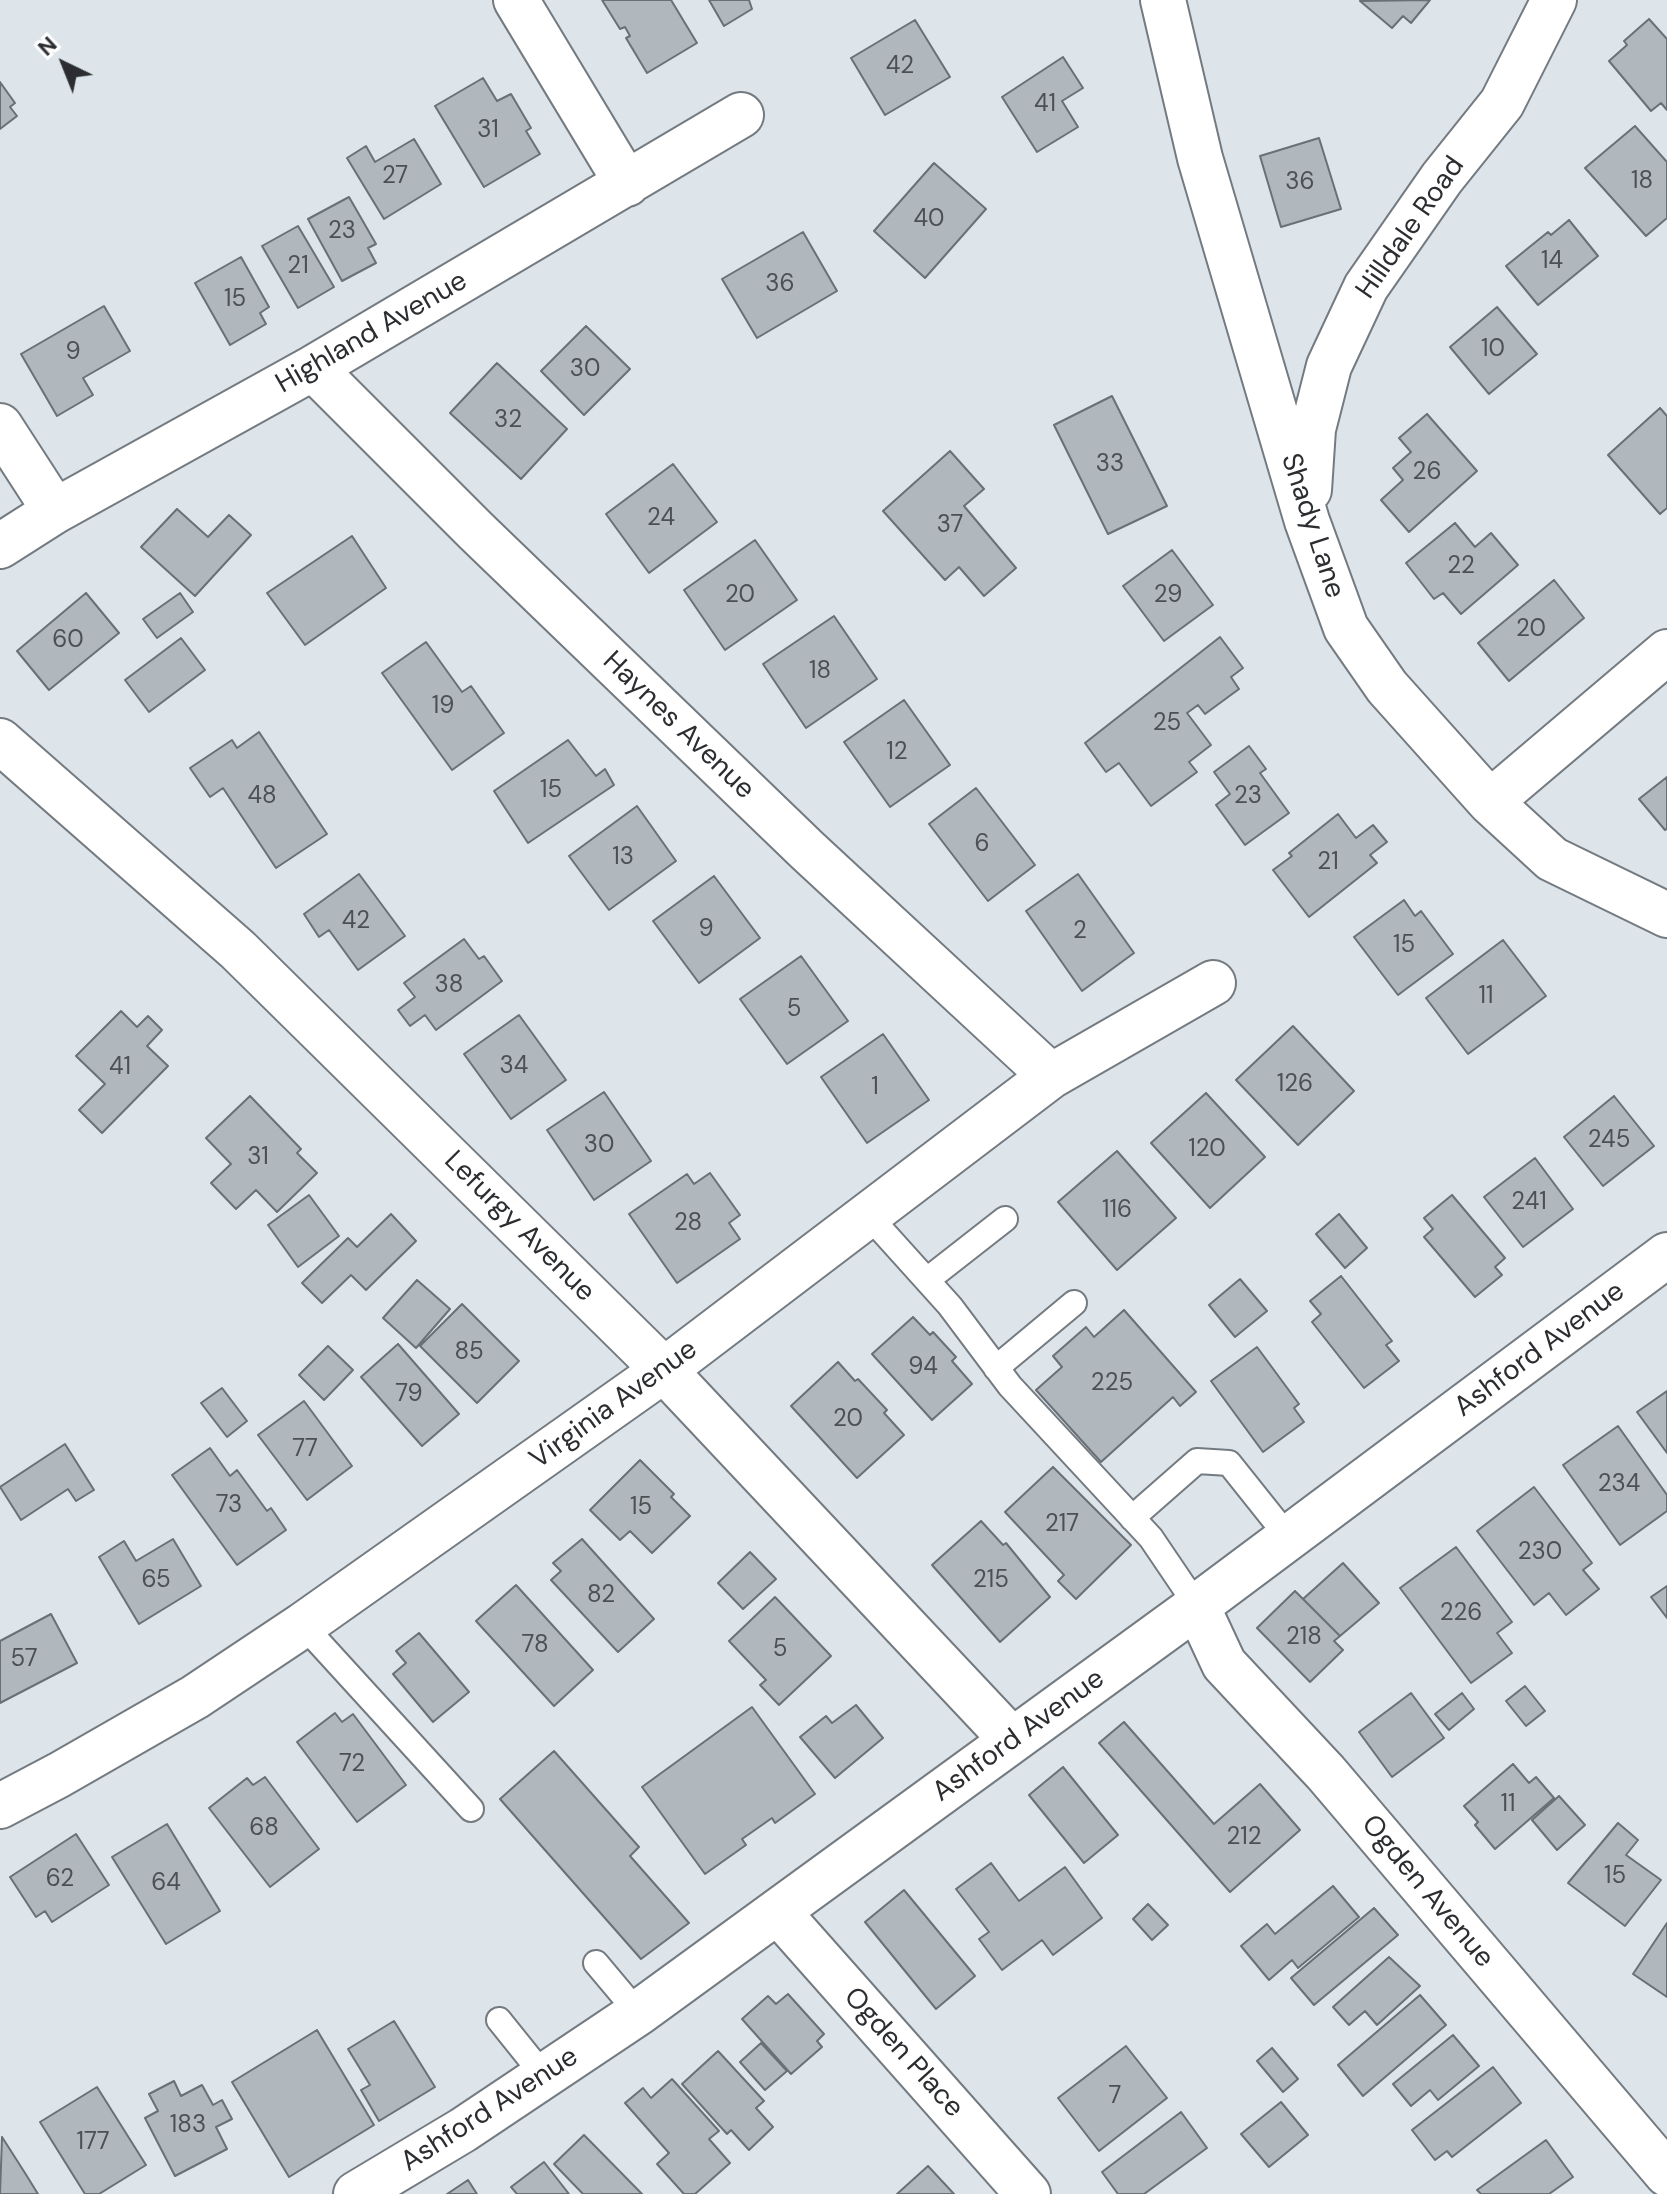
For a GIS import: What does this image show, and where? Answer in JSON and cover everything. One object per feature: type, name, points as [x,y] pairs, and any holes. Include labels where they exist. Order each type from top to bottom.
[{"type":"street","points":[[516,0],[627,184]]},
{"type":"street","name":"Shady Lane","points":[[1163,0],[1200,158],[1307,521],[1346,628],[1387,687],[1490,802],[1552,859],[1667,915]]},
{"type":"street","name":"Hilldale Road","points":[[1307,521],[1313,429],[1329,366],[1366,287],[1442,178],[1502,103],[1554,0]]},
{"type":"street","name":"Highland Avenue","points":[[0,546],[55,511],[313,368],[741,115]]},
{"type":"street","name":"Haynes Avenue","points":[[313,368],[476,531],[808,851],[1051,1076]]},
{"type":"street","points":[[0,426],[55,511]]},
{"type":"street","points":[[1490,802],[1667,652]]},
{"type":"street","name":"Lefurgy Avenue","points":[[0,741],[238,950],[664,1370],[1012,1740]]},
{"type":"street","name":"Virginia Avenue","points":[[0,1806],[195,1697],[303,1625],[664,1370],[1051,1076],[1213,983]]},
{"type":"street","name":"Ashford Avenue","points":[[356,2194],[463,2130],[638,2013],[1197,1606],[1667,1255]]},
{"type":"street","name":"Ogden Avenue","points":[[1197,1606],[1224,1664],[1326,1773],[1667,2174]]},
{"type":"street","name":"Ogden Place","points":[[778,1912],[1028,2194]]},
{"type":"lane","points":[[868,1215],[950,1306],[996,1368],[1151,1538],[1197,1606]]},
{"type":"lane","points":[[927,1280],[1005,1219]]},
{"type":"lane","points":[[996,1368],[1074,1303]]},
{"type":"lane","points":[[1132,1518],[1197,1461],[1229,1463],[1288,1537]]},
{"type":"lane","points":[[303,1625],[471,1809]]},
{"type":"lane","points":[[596,1963],[638,2013]]},
{"type":"lane","points":[[499,2020],[544,2076]]},
{"type":"building","points":[[602,0],[671,0],[697,43],[647,73],[626,38],[630,36],[625,27],[620,29]]},
{"type":"building","points":[[709,0],[749,0],[752,9],[724,26]]},
{"type":"building","points":[[1430,0],[1411,23],[1403,16],[1392,28],[1360,1]]},
{"type":"building","points":[[1649,19],[1667,39],[1667,110],[1661,103],[1651,111],[1609,61],[1627,45],[1624,41]]},
{"type":"building","points":[[915,20],[950,77],[885,115],[851,58]]},
{"type":"building","points":[[1063,57],[1083,88],[1062,101],[1078,127],[1037,152],[1002,97]]},
{"type":"building","points":[[483,78],[497,101],[511,94],[531,128],[526,131],[540,154],[484,187],[435,106]]},
{"type":"building","points":[[0,82],[15,103],[10,107],[17,116],[0,129]]},
{"type":"building","points":[[1635,126],[1667,162],[1667,218],[1646,236],[1585,168]]},
{"type":"building","points":[[1319,138],[1341,209],[1281,227],[1260,156]]},
{"type":"building","points":[[414,139],[441,184],[384,219],[347,158],[366,146],[375,162]]},
{"type":"building","points":[[934,163],[986,209],[925,278],[874,231]]},
{"type":"building","points":[[349,197],[376,244],[368,248],[376,263],[342,281],[308,219]]},
{"type":"building","points":[[1569,220],[1598,256],[1538,305],[1506,266],[1548,232],[1551,235]]},
{"type":"building","points":[[298,226],[334,287],[298,308],[262,246]]},
{"type":"building","points":[[803,232],[837,291],[757,338],[722,279]]},
{"type":"building","points":[[241,257],[269,307],[260,313],[266,324],[230,345],[195,283]]},
{"type":"building","points":[[104,306],[130,351],[83,378],[93,395],[57,416],[21,354]]},
{"type":"building","points":[[1497,307],[1537,354],[1489,394],[1450,347]]},
{"type":"building","points":[[586,326],[630,369],[584,415],[541,371]]},
{"type":"building","points":[[497,363],[567,429],[521,479],[450,413]]},
{"type":"building","points":[[1112,396],[1167,506],[1108,534],[1054,425]]},
{"type":"building","points":[[1660,408],[1667,416],[1667,508],[1660,514],[1608,455]]},
{"type":"building","points":[[1427,414],[1477,471],[1409,532],[1381,500],[1403,480],[1393,468],[1411,452],[1399,438]]},
{"type":"building","points":[[950,451],[984,489],[964,506],[1016,568],[984,596],[959,567],[945,580],[883,511]]},
{"type":"building","points":[[673,464],[717,522],[649,573],[606,514]]},
{"type":"building","points":[[177,509],[208,537],[229,515],[251,535],[195,596],[141,547]]},
{"type":"building","points":[[1455,523],[1475,547],[1491,533],[1518,565],[1461,614],[1443,593],[1434,599],[1406,563]]},
{"type":"building","points":[[352,536],[386,588],[305,645],[267,593]]},
{"type":"building","points":[[755,540],[797,600],[725,650],[684,590]]},
{"type":"building","points":[[1172,550],[1213,605],[1164,641],[1123,586]]},
{"type":"building","points":[[1554,580],[1584,618],[1509,681],[1478,643]]},
{"type":"building","points":[[86,593],[119,633],[49,690],[17,651]]},
{"type":"building","points":[[180,593],[193,612],[157,638],[143,619]]},
{"type":"building","points":[[834,616],[877,679],[806,728],[763,664]]},
{"type":"building","points":[[1220,637],[1243,668],[1231,677],[1239,689],[1205,714],[1198,705],[1187,713],[1211,745],[1189,762],[1197,772],[1151,806],[1119,763],[1106,772],[1085,743]]},
{"type":"building","points":[[181,638],[205,670],[149,712],[125,680]]},
{"type":"building","points":[[426,642],[462,692],[471,686],[504,733],[452,770],[382,673]]},
{"type":"building","points":[[904,700],[950,765],[890,807],[844,742]]},
{"type":"building","points":[[259,732],[327,834],[276,868],[223,788],[210,797],[190,768],[232,740],[237,748]]},
{"type":"building","points":[[568,740],[596,776],[605,769],[614,785],[528,843],[494,791]]},
{"type":"building","points":[[1249,746],[1266,769],[1260,773],[1289,813],[1245,845],[1216,805],[1230,794],[1214,772]]},
{"type":"building","points":[[1667,777],[1667,829],[1665,830],[1639,799]]},
{"type":"building","points":[[976,788],[1035,865],[988,901],[929,824]]},
{"type":"building","points":[[637,806],[676,861],[609,910],[569,856]]},
{"type":"building","points":[[1338,814],[1356,838],[1373,825],[1387,842],[1370,855],[1377,863],[1309,917],[1273,870],[1292,856],[1289,853]]},
{"type":"building","points":[[359,874],[405,936],[358,970],[329,930],[319,937],[304,914]]},
{"type":"building","points":[[1078,874],[1134,953],[1082,991],[1026,911]]},
{"type":"building","points":[[714,876],[760,938],[699,983],[653,921]]},
{"type":"building","points":[[1404,900],[1415,916],[1421,911],[1453,954],[1398,995],[1354,937]]},
{"type":"building","points":[[464,939],[479,959],[484,956],[502,981],[436,1030],[425,1015],[410,1026],[398,1010],[415,997],[404,983]]},
{"type":"building","points":[[1503,940],[1546,996],[1468,1054],[1426,998]]},
{"type":"building","points":[[801,956],[848,1021],[787,1064],[740,999]]},
{"type":"building","points":[[121,1011],[137,1027],[148,1016],[162,1030],[147,1046],[168,1066],[102,1133],[79,1110],[105,1084],[76,1056]]},
{"type":"building","points":[[519,1015],[566,1080],[511,1119],[464,1054]]},
{"type":"building","points":[[1293,1026],[1354,1091],[1298,1145],[1236,1080]]},
{"type":"building","points":[[883,1034],[929,1100],[867,1143],[821,1077]]},
{"type":"building","points":[[604,1092],[651,1161],[594,1200],[547,1130]]},
{"type":"building","points":[[1206,1093],[1265,1157],[1210,1208],[1151,1143]]},
{"type":"building","points":[[250,1096],[301,1149],[297,1153],[317,1173],[277,1212],[256,1190],[236,1209],[211,1183],[231,1164],[206,1138]]},
{"type":"building","points":[[1614,1096],[1654,1146],[1603,1186],[1564,1137]]},
{"type":"building","points":[[1117,1151],[1176,1218],[1117,1270],[1058,1202]]},
{"type":"building","points":[[1535,1158],[1573,1209],[1523,1247],[1484,1197]]},
{"type":"building","points":[[710,1173],[740,1215],[729,1223],[740,1239],[677,1283],[629,1214],[687,1174],[694,1184]]},
{"type":"building","points":[[309,1195],[339,1236],[298,1267],[268,1225]]},
{"type":"building","points":[[1452,1195],[1505,1258],[1495,1267],[1502,1275],[1475,1297],[1424,1237],[1433,1229],[1424,1218]]},
{"type":"building","points":[[391,1214],[416,1241],[366,1290],[351,1275],[322,1303],[302,1283],[348,1238],[357,1247]]},
{"type":"building","points":[[1339,1214],[1367,1248],[1345,1268],[1316,1234]]},
{"type":"building","points":[[1341,1276],[1392,1341],[1386,1345],[1399,1361],[1364,1388],[1312,1322],[1321,1314],[1310,1301]]},
{"type":"building","points":[[1240,1279],[1267,1311],[1235,1337],[1209,1305]]},
{"type":"building","points":[[417,1280],[450,1309],[416,1348],[383,1318]]},
{"type":"building","points":[[462,1304],[519,1361],[477,1403],[420,1346]]},
{"type":"building","points":[[1124,1310],[1196,1392],[1180,1406],[1173,1397],[1101,1462],[1036,1390],[1062,1367],[1053,1356],[1086,1327],[1094,1337]]},
{"type":"building","points":[[913,1317],[930,1335],[933,1332],[956,1357],[952,1361],[972,1384],[932,1420],[872,1354]]},
{"type":"building","points":[[398,1344],[459,1414],[422,1446],[361,1377]]},
{"type":"building","points":[[328,1346],[353,1370],[324,1400],[299,1375]]},
{"type":"building","points":[[1257,1347],[1299,1404],[1294,1408],[1304,1422],[1263,1452],[1211,1381]]},
{"type":"building","points":[[838,1362],[887,1410],[884,1413],[904,1435],[857,1478],[791,1406]]},
{"type":"building","points":[[222,1388],[247,1421],[227,1437],[201,1403]]},
{"type":"building","points":[[1667,1391],[1667,1453],[1637,1412]]},
{"type":"building","points":[[304,1401],[352,1466],[307,1500],[258,1435]]},
{"type":"building","points":[[1618,1426],[1667,1495],[1667,1511],[1620,1545],[1563,1465]]},
{"type":"building","points":[[65,1444],[94,1490],[76,1501],[68,1489],[21,1520],[0,1487]]},
{"type":"building","points":[[210,1448],[230,1476],[237,1470],[267,1511],[271,1508],[286,1530],[237,1565],[172,1475]]},
{"type":"building","points":[[640,1460],[674,1494],[671,1497],[690,1516],[652,1553],[630,1531],[620,1540],[590,1510]]},
{"type":"building","points":[[1053,1467],[1131,1545],[1076,1599],[1058,1581],[1064,1575],[1005,1512]]},
{"type":"building","points":[[1534,1487],[1592,1563],[1583,1570],[1599,1589],[1566,1615],[1549,1593],[1534,1605],[1477,1531]]},
{"type":"building","points":[[981,1521],[1003,1545],[1006,1543],[1050,1597],[1000,1642],[932,1565]]},
{"type":"building","points":[[173,1539],[201,1586],[139,1624],[99,1557],[124,1541],[136,1561]]},
{"type":"building","points":[[582,1539],[654,1619],[618,1652],[551,1580],[561,1571],[553,1563]]},
{"type":"building","points":[[1456,1547],[1512,1622],[1497,1633],[1512,1653],[1471,1683],[1400,1588]]},
{"type":"building","points":[[750,1552],[776,1579],[743,1609],[718,1583]]},
{"type":"building","points":[[1343,1563],[1379,1603],[1340,1636],[1303,1599]]},
{"type":"building","points":[[516,1585],[593,1670],[554,1706],[476,1621]]},
{"type":"building","points":[[1667,1586],[1667,1618],[1651,1597]]},
{"type":"building","points":[[1295,1591],[1340,1636],[1334,1641],[1343,1650],[1310,1682],[1257,1628]]},
{"type":"building","points":[[775,1597],[831,1656],[779,1705],[760,1685],[766,1680],[729,1641]]},
{"type":"building","points":[[51,1614],[77,1663],[0,1703],[0,1641]]},
{"type":"building","points":[[419,1633],[469,1692],[433,1722],[393,1674],[406,1663],[396,1651]]},
{"type":"building","points":[[1525,1686],[1545,1711],[1526,1726],[1506,1701]]},
{"type":"building","points":[[1411,1693],[1444,1738],[1392,1777],[1359,1732]]},
{"type":"building","points":[[1462,1693],[1474,1709],[1449,1730],[1435,1714]]},
{"type":"building","points":[[856,1705],[883,1738],[835,1778],[800,1737],[826,1716],[832,1723]]},
{"type":"building","points":[[752,1707],[815,1794],[775,1823],[772,1818],[742,1839],[746,1845],[705,1874],[642,1787]]},
{"type":"building","points":[[335,1713],[342,1722],[353,1714],[406,1785],[357,1822],[297,1742]]},
{"type":"building","points":[[1124,1722],[1214,1824],[1260,1784],[1300,1830],[1230,1892],[1099,1743]]},
{"type":"building","points":[[554,1751],[639,1847],[630,1856],[689,1923],[641,1959],[500,1799]]},
{"type":"building","points":[[1513,1764],[1529,1783],[1536,1777],[1554,1798],[1495,1849],[1464,1806]]},
{"type":"building","points":[[1063,1767],[1118,1835],[1084,1863],[1029,1795]]},
{"type":"building","points":[[265,1777],[319,1849],[270,1887],[209,1808],[247,1778],[253,1785]]},
{"type":"building","points":[[1559,1796],[1585,1825],[1557,1850],[1532,1820]]},
{"type":"building","points":[[1618,1823],[1638,1840],[1626,1855],[1661,1880],[1625,1926],[1568,1883]]},
{"type":"building","points":[[167,1824],[220,1911],[166,1944],[112,1857]]},
{"type":"building","points":[[76,1834],[109,1885],[52,1922],[45,1911],[36,1917],[10,1877]]},
{"type":"building","points":[[991,1863],[1019,1901],[1065,1867],[1102,1918],[1053,1955],[1042,1940],[1002,1970],[979,1939],[989,1932],[956,1889]]},
{"type":"building","points":[[1333,1886],[1359,1917],[1298,1968],[1292,1960],[1269,1980],[1241,1946],[1267,1924],[1275,1934]]},
{"type":"building","points":[[904,1890],[975,1976],[936,2009],[865,1922]]},
{"type":"building","points":[[1148,1904],[1168,1925],[1152,1940],[1133,1919]]},
{"type":"building","points":[[1374,1908],[1398,1935],[1314,2005],[1291,1978]]},
{"type":"building","points":[[1667,1923],[1667,1997],[1633,1974]]},
{"type":"building","points":[[1389,1957],[1420,1986],[1377,2025],[1365,2011],[1349,2025],[1333,2007]]},
{"type":"building","points":[[788,1994],[824,2034],[817,2041],[822,2047],[791,2074],[742,2019],[768,1996],[776,2004]]},
{"type":"building","points":[[1420,1995],[1446,2025],[1363,2096],[1338,2065]]},
{"type":"building","points":[[394,2021],[435,2087],[379,2121],[361,2090],[370,2085],[348,2049]]},
{"type":"building","points":[[317,2030],[374,2125],[289,2177],[232,2082]]},
{"type":"building","points":[[1453,2035],[1479,2066],[1438,2100],[1430,2090],[1411,2106],[1393,2084]]},
{"type":"building","points":[[761,2043],[787,2071],[765,2090],[740,2062]]},
{"type":"building","points":[[1126,2046],[1167,2098],[1099,2151],[1058,2098]]},
{"type":"building","points":[[1272,2048],[1298,2079],[1283,2092],[1257,2061]]},
{"type":"building","points":[[718,2051],[764,2101],[756,2108],[773,2127],[749,2150],[731,2130],[727,2134],[682,2084]]},
{"type":"building","points":[[1493,2067],[1521,2103],[1452,2157],[1447,2151],[1435,2160],[1412,2130]]},
{"type":"building","points":[[672,2079],[719,2131],[709,2139],[730,2163],[695,2194],[684,2194],[657,2164],[669,2153],[625,2103],[643,2088],[651,2098]]},
{"type":"building","points":[[174,2081],[181,2096],[202,2085],[213,2105],[222,2100],[232,2119],[216,2127],[227,2149],[175,2176],[145,2118],[158,2111],[149,2094]]},
{"type":"building","points":[[97,2087],[146,2165],[99,2194],[85,2194],[40,2122]]},
{"type":"building","points":[[1281,2102],[1308,2135],[1269,2167],[1241,2134]]},
{"type":"building","points":[[1181,2112],[1207,2148],[1144,2194],[1118,2194],[1102,2172]]},
{"type":"building","points":[[584,2135],[642,2194],[583,2194],[554,2164]]},
{"type":"building","points":[[2,2137],[25,2173],[38,2194],[0,2194]]},
{"type":"building","points":[[1546,2140],[1573,2177],[1549,2194],[1481,2194],[1477,2190]]},
{"type":"building","points":[[544,2162],[569,2194],[517,2194],[511,2187]]},
{"type":"building","points":[[928,2166],[954,2194],[897,2194]]},
{"type":"building","points":[[468,2180],[477,2194],[447,2194]]}]
